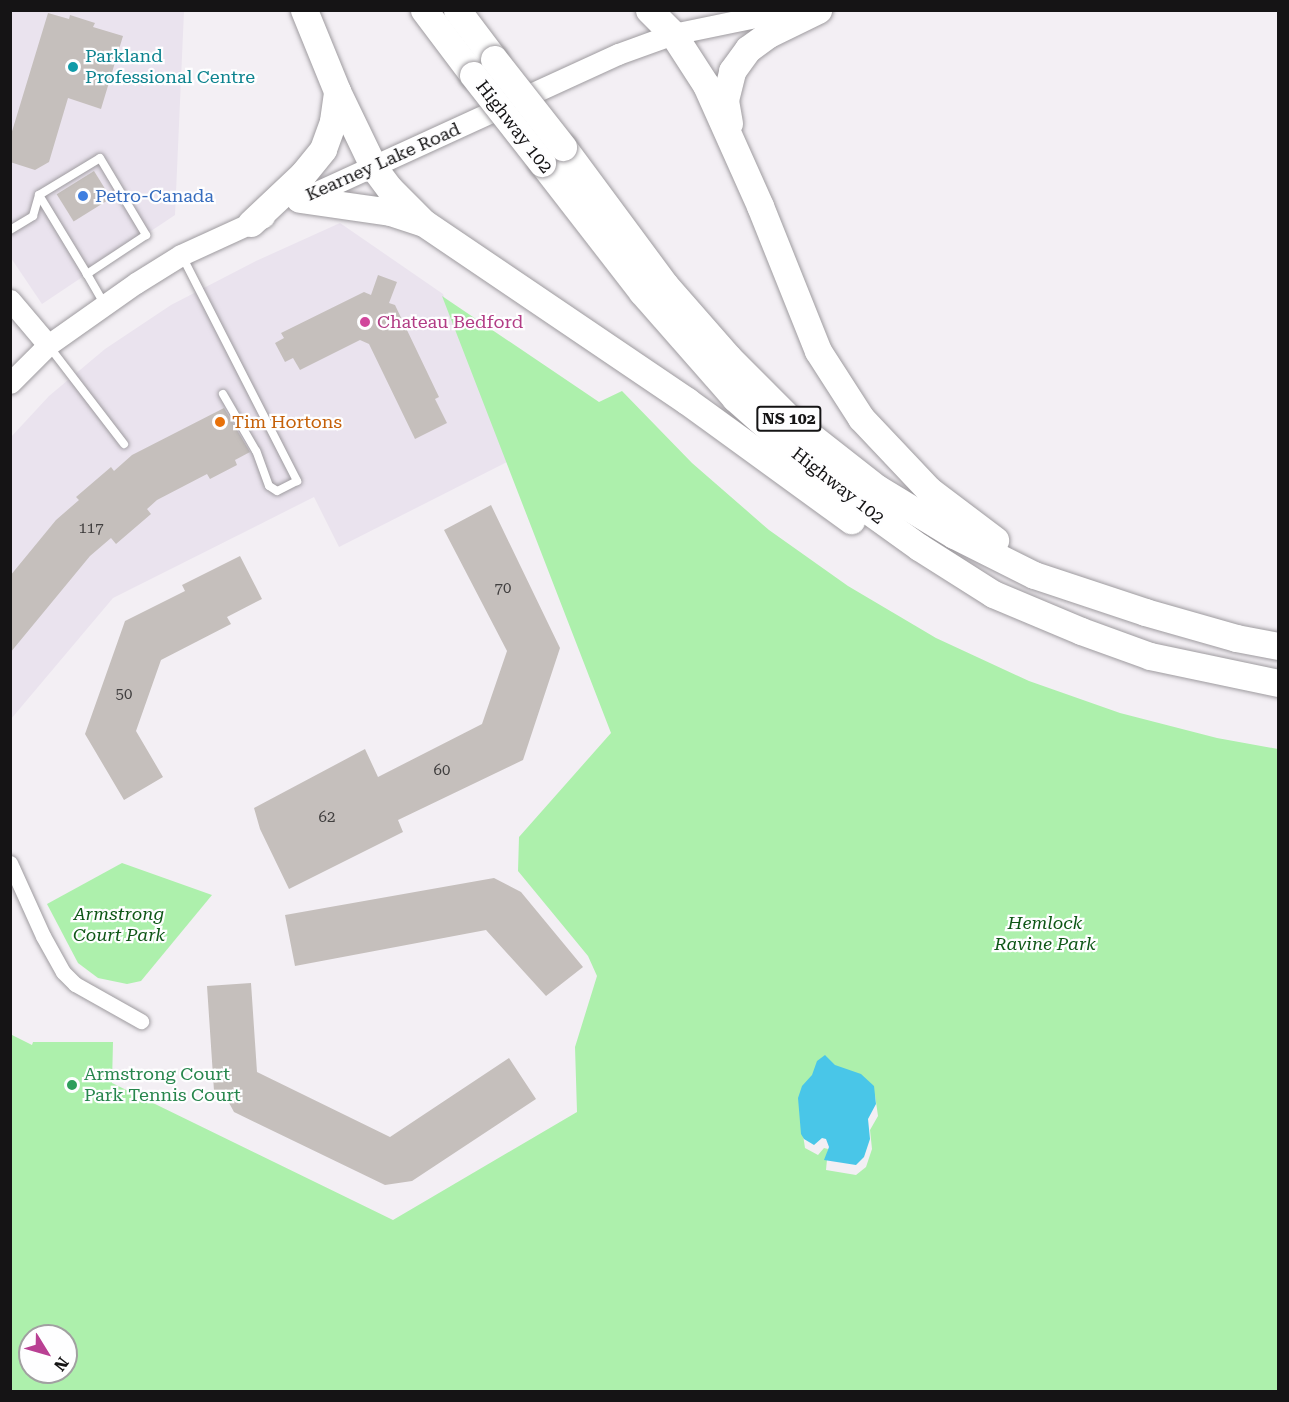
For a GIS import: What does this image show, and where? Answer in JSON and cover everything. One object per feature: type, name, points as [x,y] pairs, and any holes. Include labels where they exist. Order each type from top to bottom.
[{"type":"highway","points":[[304,10],[337,91],[374,168],[390,189],[424,223],[687,401],[858,525],[922,562],[993,594]]},
{"type":"highway","name":"Highway 102","points":[[424,10],[563,147],[665,285],[728,357],[795,424],[877,488],[954,535],[1034,575],[1145,612],[1236,638],[1278,646]]},
{"type":"highway","name":"Highway 102","points":[[457,10],[484,67],[542,163],[642,292],[735,398],[834,486],[919,547],[993,594],[1150,656],[1278,683]]},
{"type":"highway","points":[[650,10],[673,34],[706,85],[818,351],[861,418],[929,490],[973,525],[1018,554],[1094,594]]},
{"type":"highway","points":[[733,145],[725,99],[732,71],[748,49],[767,35],[818,10]]},
{"type":"highway","points":[[251,223],[303,174],[323,149],[333,121],[337,91]]},
{"type":"highway","points":[[300,199],[390,212],[424,223]]},
{"type":"main road","name":"Kearney Lake Road","points":[[10,383],[48,345],[105,304],[181,255],[618,54],[673,34],[790,10]]},
{"type":"main road","points":[[10,300],[48,345]]},
{"type":"street","points":[[10,863],[43,936],[63,972],[75,984],[141,1021]]},
{"type":"lane","points":[[10,230],[33,216],[39,195],[100,158],[146,235],[87,274]]},
{"type":"lane","points":[[39,195],[105,304]]},
{"type":"lane","points":[[181,255],[297,482],[277,491],[269,486],[256,451],[223,394]]},
{"type":"lane","points":[[48,345],[124,444]]},
{"type":"shaded area","points":[[10,11],[184,11],[175,215],[42,304],[11,258]]},
{"type":"shaded area","points":[[340,223],[443,294],[507,462],[339,547],[314,497],[113,598],[11,719],[11,437],[49,396],[105,349],[171,305],[256,261]]},
{"type":"green space","name":"Hemlock Ravine Park","points":[[442,296],[599,402],[622,391],[692,463],[769,530],[848,586],[936,638],[1029,681],[1120,713],[1217,738],[1278,749],[1278,1391],[11,1391],[10,1034],[32,1045],[33,1042],[113,1042],[112,1083],[393,1220],[577,1112],[575,1047],[597,976],[588,956],[518,871],[519,837],[611,733]],"holes":[[[875,1095],[878,1116],[870,1130],[872,1149],[866,1167],[856,1175],[826,1170],[828,1149],[824,1148],[818,1155],[805,1148],[801,1121]]]},
{"type":"green space","name":"Armstrong Court Park","points":[[122,863],[212,895],[141,981],[127,984],[98,978],[78,963],[47,904]]},
{"type":"water","points":[[825,1055],[835,1065],[861,1074],[874,1086],[876,1104],[868,1119],[870,1139],[864,1157],[856,1165],[824,1160],[829,1147],[826,1139],[822,1138],[814,1145],[804,1139],[801,1134],[798,1098],[802,1086],[812,1075],[817,1061]]},
{"type":"building","name":"Parkland Professional Centre","points":[[48,13],[69,19],[70,15],[95,23],[93,27],[123,36],[101,109],[68,98],[49,162],[35,170],[10,162],[10,138]]},
{"type":"building","name":"Petro-Canada","points":[[94,171],[111,198],[74,221],[57,194]]},
{"type":"building","points":[[378,275],[397,282],[389,303],[395,305],[439,397],[435,399],[447,423],[415,439],[369,344],[360,340],[300,370],[293,358],[285,362],[275,343],[284,338],[281,333],[364,292],[371,295]]},
{"type":"building","points":[[224,408],[250,452],[235,460],[237,465],[210,479],[207,474],[157,500],[147,509],[151,514],[116,544],[111,538],[90,556],[10,653],[10,576],[56,520],[79,500],[76,497],[111,467],[114,471],[132,455]]},
{"type":"building","points":[[491,505],[560,648],[523,760],[398,820],[403,832],[289,889],[260,829],[254,808],[365,749],[378,777],[482,724],[507,651],[444,530]]},
{"type":"building","points":[[240,556],[262,599],[227,617],[231,624],[161,660],[136,731],[163,777],[124,800],[85,734],[125,621],[185,591],[182,585]]},
{"type":"building","points":[[494,878],[521,892],[583,967],[546,996],[486,930],[295,966],[285,915]]},
{"type":"building","points":[[251,983],[257,1072],[390,1137],[509,1058],[536,1099],[412,1181],[385,1185],[234,1112],[222,1090],[214,1091],[207,986]]},
{"type":"place","name":"Parkland Professional Centre","points":[[73,67]]},
{"type":"place","name":"Petro-Canada","points":[[83,196]]},
{"type":"place","name":"Chateau Bedford","points":[[365,322]]},
{"type":"place","name":"Tim Hortons","points":[[220,422]]},
{"type":"place","name":"Armstrong Court Park Tennis Court","points":[[72,1085]]}]
